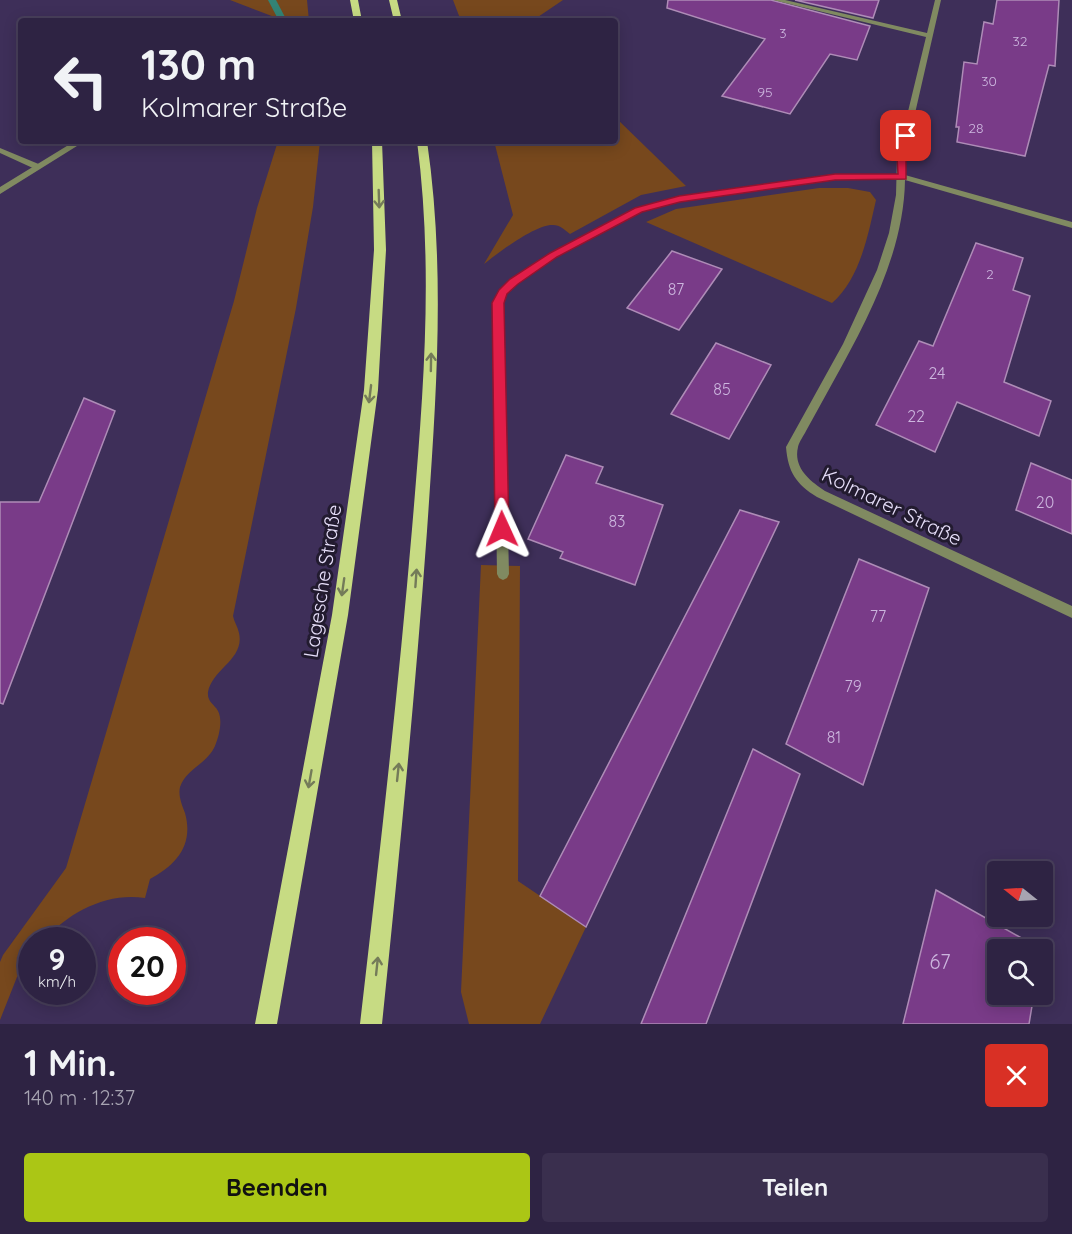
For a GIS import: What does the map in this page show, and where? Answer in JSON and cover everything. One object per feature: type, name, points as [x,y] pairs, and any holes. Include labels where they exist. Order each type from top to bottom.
[{"type":"main road","points":[[354,0],[357,18]]},
{"type":"main road","points":[[393,0],[397,18]]},
{"type":"main road","name":"Lagesche Straße","points":[[266,1024],[340,615],[370,390],[380,250],[376,144]]},
{"type":"main road","points":[[371,1024],[412,630],[431,386],[432,246],[422,144]]},
{"type":"street","points":[[776,0],[928,35]]},
{"type":"street","name":"Kolmarer Straße","points":[[938,0],[901,157],[903,177],[894,229],[869,301],[792,447],[793,468],[801,482],[821,494],[1072,612]]},
{"type":"street","points":[[0,191],[76,144]]},
{"type":"street","points":[[0,150],[38,167]]},
{"type":"street","points":[[503,574],[498,303],[503,292],[514,281],[553,255],[638,210],[679,199],[835,177],[903,177],[1072,225]]},
{"type":"shaded area","points":[[230,0],[307,0],[309,18],[277,18]]},
{"type":"shaded area","points":[[453,0],[563,0],[536,18],[460,18]]},
{"type":"shaded area","points":[[618,120],[686,186],[641,195],[570,234],[556,225],[537,229],[517,240],[484,264],[513,215],[495,144],[618,144]]},
{"type":"shaded area","points":[[277,144],[320,144],[313,207],[296,308],[233,616],[240,642],[233,657],[215,677],[208,692],[210,701],[219,715],[219,733],[215,746],[207,757],[187,775],[180,787],[180,797],[187,824],[185,844],[181,853],[168,867],[150,879],[145,898],[117,898],[103,901],[77,913],[58,927],[23,927],[66,868],[234,301],[257,208]]},
{"type":"shaded area","points":[[819,188],[848,188],[870,192],[876,200],[862,256],[850,282],[832,303],[646,222],[676,209]]},
{"type":"shaded area","points":[[481,565],[520,566],[518,881],[586,927],[540,1024],[469,1024],[461,992]]},
{"type":"shaded area","points":[[18,934],[18,975],[0,1020],[0,962]]},
{"type":"building","points":[[668,0],[771,0],[870,26],[857,60],[830,54],[790,114],[722,96],[765,39],[667,8]]},
{"type":"building","points":[[795,0],[879,0],[873,18]]},
{"type":"building","points":[[997,0],[1059,0],[1055,66],[1049,65],[1025,156],[957,142],[959,127],[956,127],[964,62],[977,64],[984,22],[993,24]]},
{"type":"building","points":[[976,243],[1023,258],[1013,290],[1030,296],[1004,382],[1051,401],[1039,436],[957,402],[935,452],[876,425],[919,341],[933,346]]},
{"type":"building","points":[[672,251],[722,269],[679,330],[627,308]]},
{"type":"building","points":[[716,343],[771,365],[729,439],[671,414]]},
{"type":"building","points":[[84,398],[115,411],[3,704],[0,703],[0,502],[39,502]]},
{"type":"building","points":[[566,455],[603,467],[596,483],[663,505],[635,585],[560,558],[563,552],[528,539]]},
{"type":"building","points":[[1031,463],[1072,480],[1072,534],[1016,510]]},
{"type":"building","points":[[740,510],[779,522],[586,927],[540,896]]},
{"type":"building","points":[[859,559],[929,588],[863,785],[786,744]]},
{"type":"building","points":[[753,749],[800,774],[706,1024],[641,1024]]},
{"type":"building","points":[[936,890],[987,919],[987,927],[1002,927],[1023,939],[987,939],[987,1005],[1032,1005],[1029,1024],[903,1024]]},
{"type":"waterway","points":[[272,0],[281,18]]},
{"type":"route","points":[[502,529],[498,303],[503,292],[514,281],[553,255],[638,210],[679,199],[835,177],[866,175],[903,177],[901,157],[906,136]]}]
